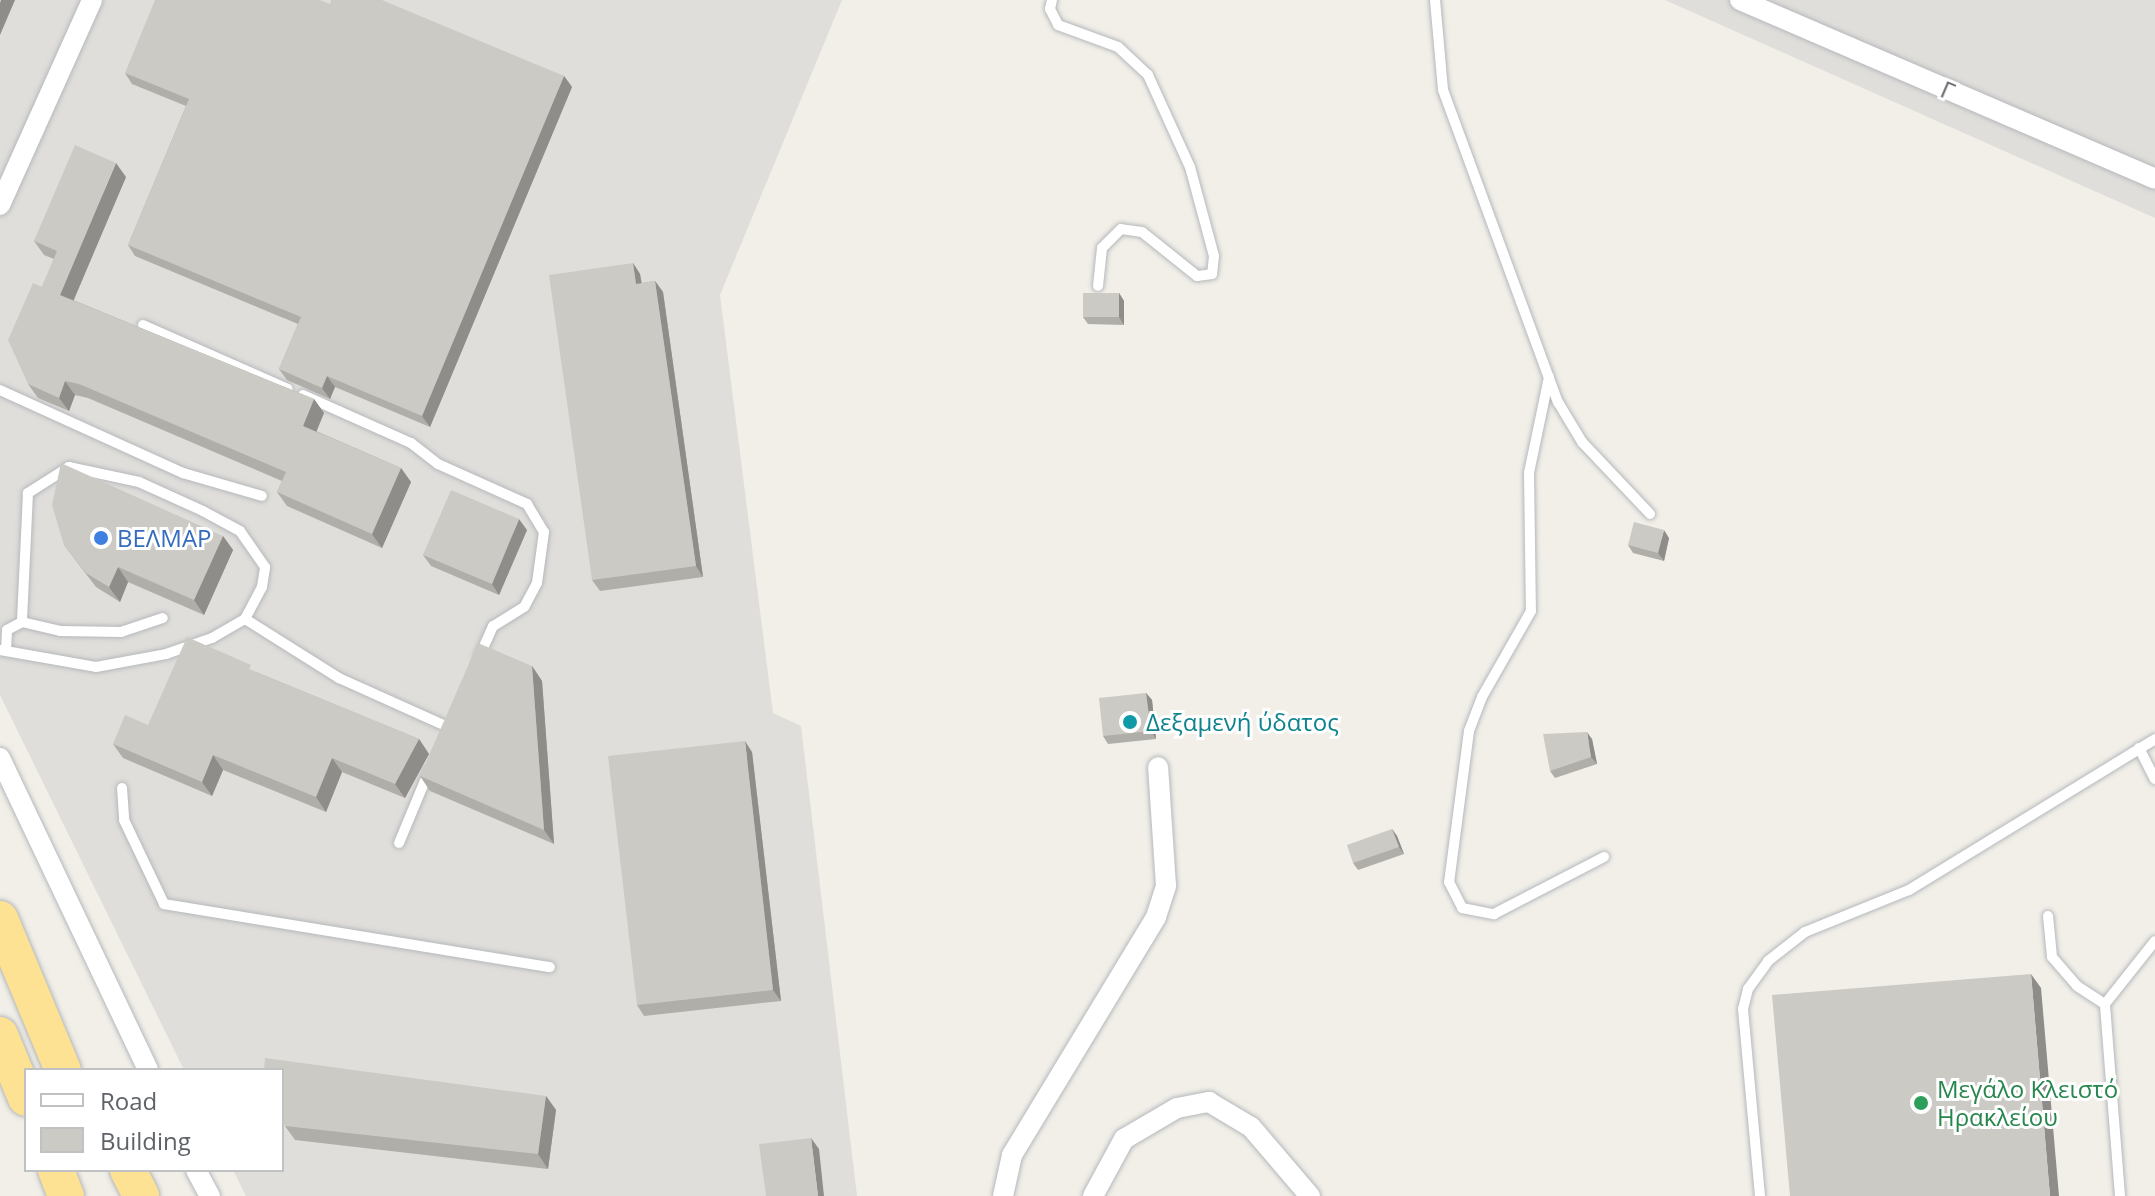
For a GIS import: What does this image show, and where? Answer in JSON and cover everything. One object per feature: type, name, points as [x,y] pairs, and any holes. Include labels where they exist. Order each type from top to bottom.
[{"type":"highway","points":[[0,919],[62,1068]]},
{"type":"highway","points":[[21,973],[75,1068]]},
{"type":"highway","points":[[0,1035],[24,1093]]},
{"type":"highway","points":[[57,1172],[66,1196]]},
{"type":"highway","points":[[111,1172],[123,1196]]},
{"type":"highway","points":[[129,1172],[141,1196]]},
{"type":"street","points":[[0,205],[92,0]]},
{"type":"street","name":"Γ","points":[[1740,0],[2155,179]]},
{"type":"street","points":[[0,758],[147,1068]]},
{"type":"street","points":[[1003,1196],[1012,1155],[1156,917],[1166,886],[1158,767]]},
{"type":"street","points":[[1093,1196],[1124,1139],[1177,1108],[1209,1102],[1251,1127],[1310,1196]]},
{"type":"street","points":[[197,1172],[210,1196]]},
{"type":"lane","points":[[1052,0],[1050,9],[1058,25],[1118,47],[1148,75],[1190,167],[1214,256],[1212,274],[1197,276],[1142,232],[1121,229],[1102,248],[1098,286]]},
{"type":"lane","points":[[1435,0],[1443,90],[1549,377],[1582,442],[1650,514]]},
{"type":"lane","points":[[143,325],[411,443],[438,464],[527,504],[544,532],[537,583],[524,607],[493,626],[474,669]]},
{"type":"lane","points":[[1549,377],[1529,473],[1531,611],[1482,697],[1469,731],[1449,882],[1462,908],[1494,914],[1604,857]]},
{"type":"lane","points":[[0,390],[183,473],[262,496]]},
{"type":"lane","points":[[22,622],[28,493],[69,467],[139,482],[240,531],[265,567],[262,587],[245,619],[212,638],[166,654],[96,667],[3,650],[7,630],[22,622],[60,631],[121,632],[163,618]]},
{"type":"lane","points":[[245,619],[339,678],[448,727]]},
{"type":"lane","points":[[442,741],[454,712]]},
{"type":"lane","points":[[1760,1196],[1743,1009],[1748,989],[1768,961],[1805,932],[1909,890],[2155,739]]},
{"type":"lane","points":[[2139,748],[2155,779]]},
{"type":"lane","points":[[399,843],[436,756]]},
{"type":"lane","points":[[122,788],[124,820],[164,904],[550,967]]},
{"type":"lane","points":[[2048,916],[2052,957],[2077,986],[2105,1004]]},
{"type":"lane","points":[[2120,1196],[2105,1004],[2155,941]]},
{"type":"shaded area","points":[[0,0],[842,0],[720,295],[773,713],[801,726],[857,1196],[246,1196],[234,1172],[284,1172],[284,1068],[183,1068],[0,695]]},
{"type":"shaded area","points":[[1665,0],[2155,0],[2155,218]]},
{"type":"building","points":[[155,0],[320,0],[330,4],[331,0],[382,0],[564,76],[422,416],[327,376],[322,388],[279,369],[301,317],[128,245],[189,99],[125,73]]},
{"type":"building","points":[[75,145],[116,163],[60,295],[314,399],[303,426],[401,468],[372,534],[277,492],[286,472],[79,384],[65,381],[59,398],[28,384],[8,340],[33,283],[42,287],[57,251],[34,241]]},
{"type":"building","points":[[633,263],[636,284],[655,281],[696,566],[592,580],[549,275]]},
{"type":"building","points":[[1083,293],[1119,293],[1119,317],[1083,317]]},
{"type":"building","points":[[61,463],[223,536],[194,600],[118,567],[109,587],[86,573],[64,545],[52,505]]},
{"type":"building","points":[[451,490],[519,519],[492,584],[423,555]]},
{"type":"building","points":[[1634,522],[1664,530],[1658,553],[1628,545]]},
{"type":"building","points":[[187,637],[251,665],[249,669],[419,739],[395,784],[332,758],[316,797],[213,755],[202,782],[113,744],[125,715],[148,725]]},
{"type":"building","points":[[478,643],[532,666],[544,830],[420,776]]},
{"type":"building","name":"Δεξαμενή ύδατος","points":[[1146,693],[1151,731],[1103,736],[1099,698]]},
{"type":"building","points":[[1587,732],[1591,757],[1550,771],[1543,734]]},
{"type":"building","points":[[745,741],[773,990],[637,1005],[608,756]]},
{"type":"building","points":[[1392,829],[1399,847],[1353,863],[1347,845]]},
{"type":"building","name":"Μεγάλο Κλειστό Ηρακλείου","points":[[2031,974],[2050,1196],[1790,1196],[1772,995]]},
{"type":"building","points":[[265,1058],[546,1096],[538,1154],[285,1126],[284,1068],[264,1068]]},
{"type":"building","points":[[811,1138],[818,1196],[766,1196],[759,1144]]},
{"type":"place","name":"ΒΕΛΜΑΡ","points":[[101,538]]},
{"type":"place","name":"Δεξαμενή ύδατος","points":[[1130,722]]},
{"type":"place","name":"Μεγάλο Κλειστό Ηρακλείου","points":[[1921,1103]]}]
